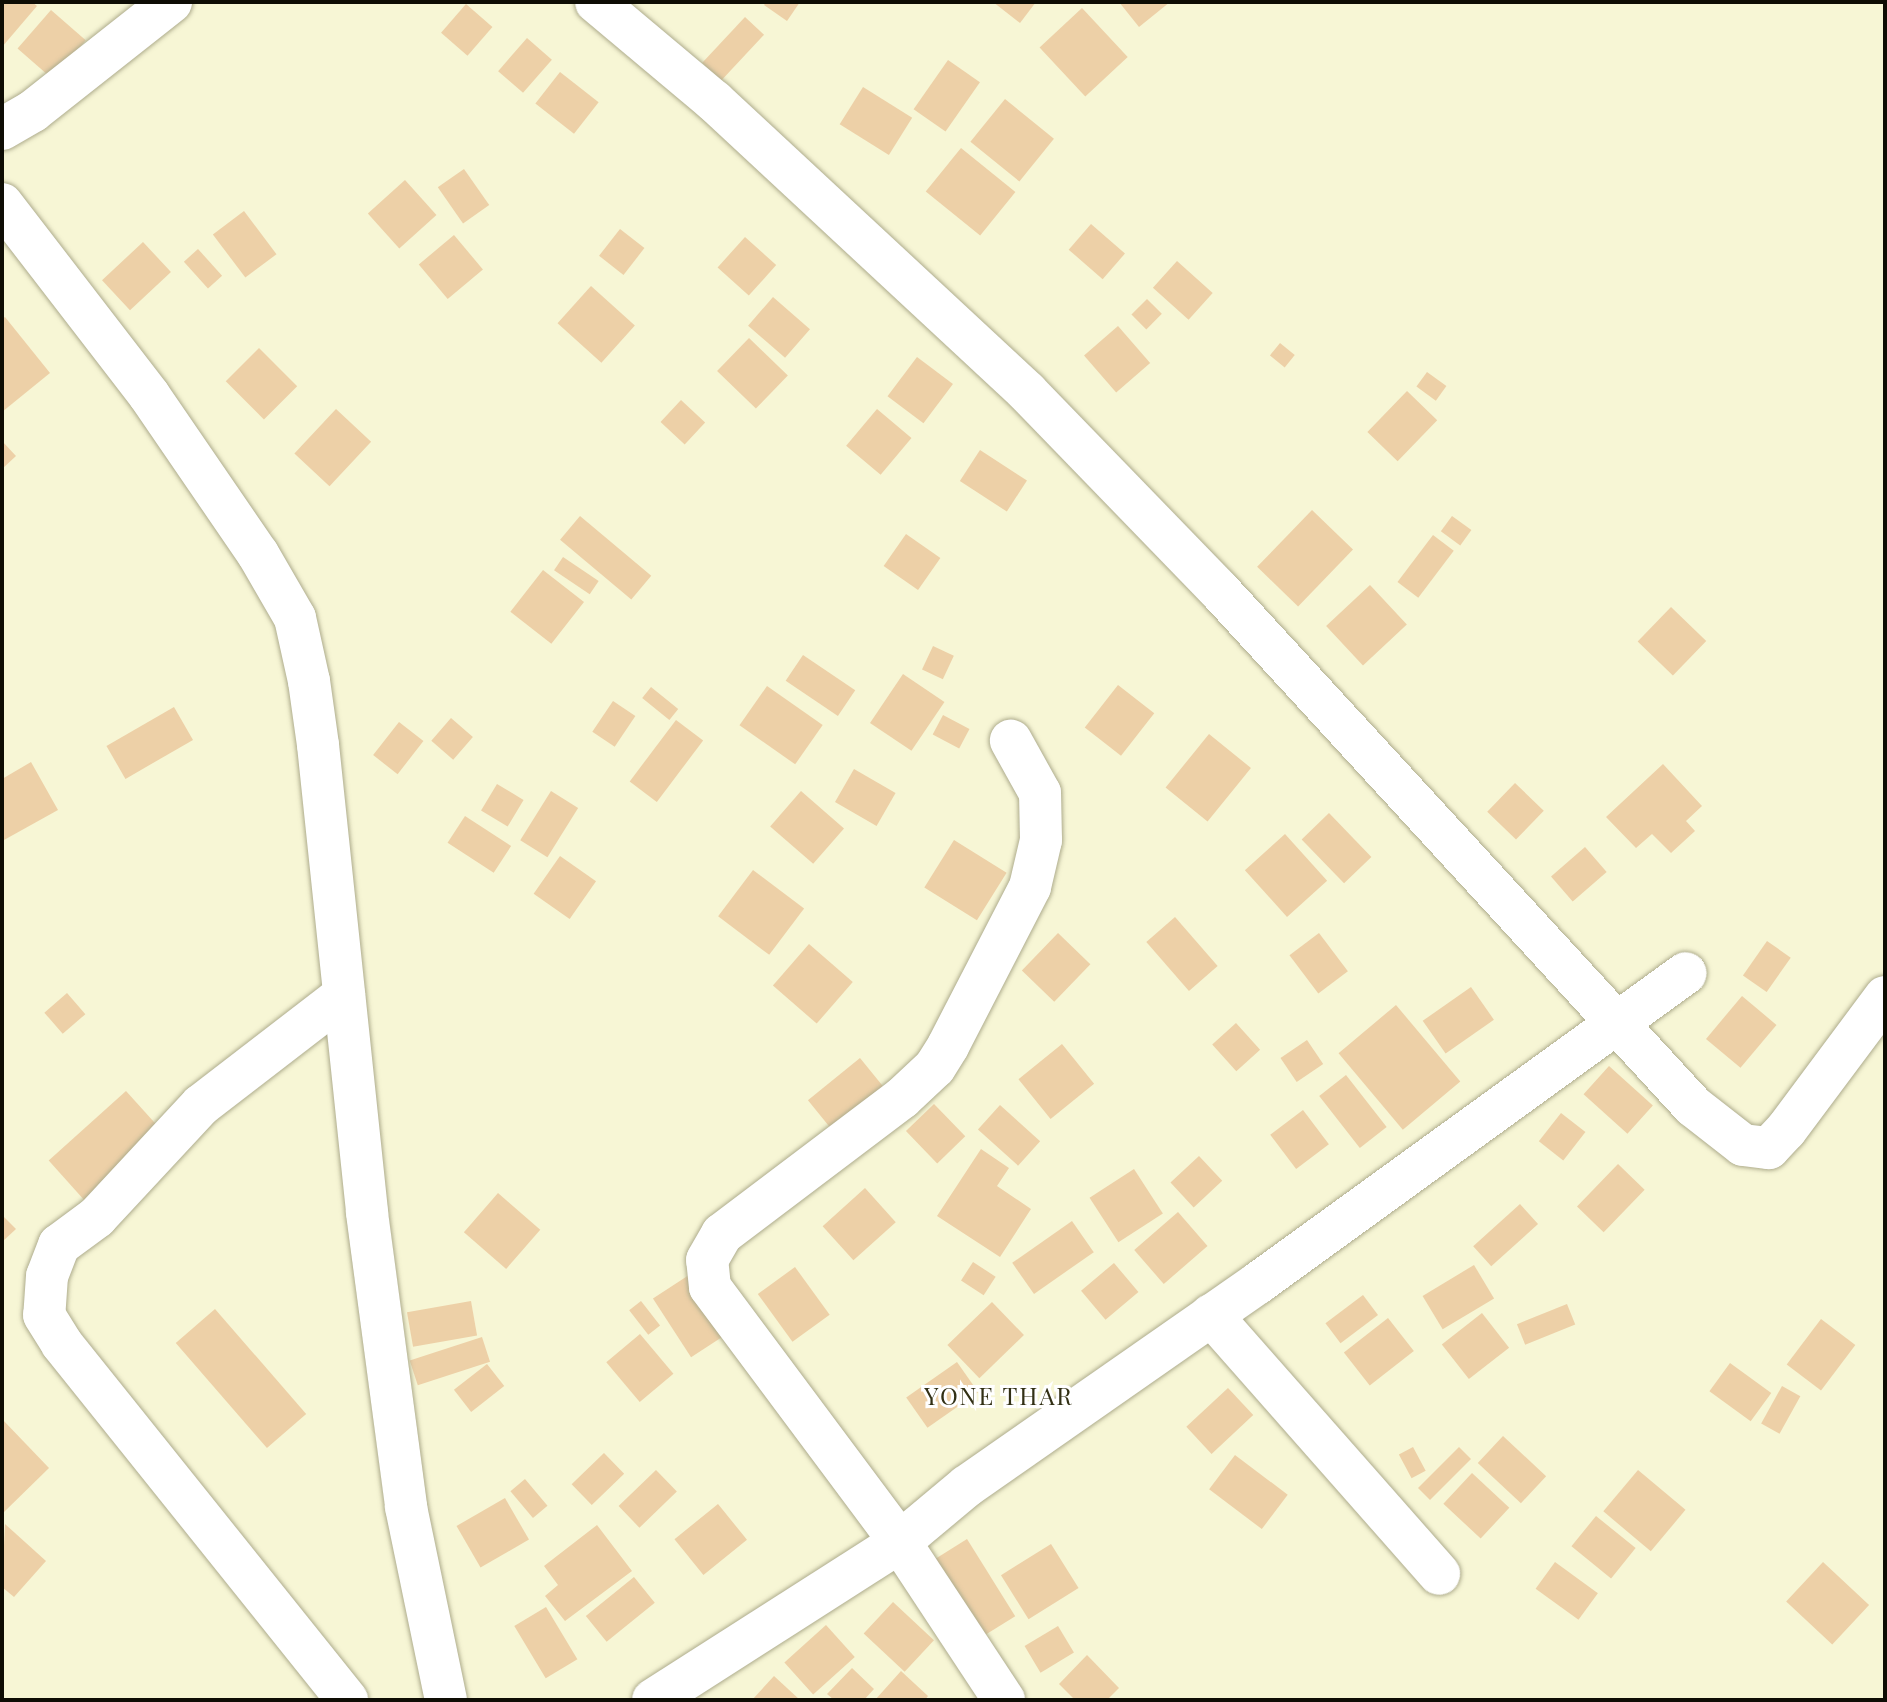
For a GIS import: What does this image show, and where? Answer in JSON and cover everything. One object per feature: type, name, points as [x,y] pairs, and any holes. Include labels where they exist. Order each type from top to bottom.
[{"type":"street","points":[[2,129],[33,111],[171,2]]},
{"type":"street","points":[[596,2],[714,101],[1027,392],[1218,589],[1693,1106],[1743,1145],[1769,1148],[1786,1130],[1885,997]]},
{"type":"street","points":[[2,204],[149,395],[258,554],[295,618],[309,681],[367,1213],[406,1507],[446,1700]]},
{"type":"street","points":[[1004,1700],[900,1542],[710,1287],[707,1260],[722,1234],[902,1098],[935,1067],[948,1046],[1030,887],[1041,840],[1040,793],[1011,741]]},
{"type":"street","points":[[653,1700],[900,1542],[967,1486],[1211,1315],[1615,1021],[1686,973]]},
{"type":"street","points":[[344,995],[201,1105],[97,1217],[59,1245],[47,1276],[44,1315],[62,1344],[347,1700]]},
{"type":"street","points":[[1211,1315],[1439,1574]]},
{"type":"building","points":[[2,2],[32,2],[37,6],[2,47]]},
{"type":"building","points":[[766,2],[800,2],[787,21],[764,5]]},
{"type":"building","points":[[993,2],[1036,2],[1020,23]]},
{"type":"building","points":[[1119,2],[1170,2],[1139,27]]},
{"type":"building","points":[[466,4],[492,27],[467,56],[441,33]]},
{"type":"building","points":[[1082,8],[1128,57],[1085,97],[1040,48]]},
{"type":"building","points":[[51,10],[86,40],[52,79],[18,48]]},
{"type":"building","points":[[745,17],[764,35],[721,81],[702,63]]},
{"type":"building","points":[[527,38],[552,60],[523,93],[498,71]]},
{"type":"building","points":[[948,60],[980,82],[946,132],[914,109]]},
{"type":"building","points":[[560,72],[599,102],[574,134],[535,104]]},
{"type":"building","points":[[863,87],[912,118],[889,155],[840,124]]},
{"type":"building","points":[[1005,99],[1054,139],[1019,181],[970,142]]},
{"type":"building","points":[[961,148],[1015,192],[980,236],[926,192]]},
{"type":"building","points":[[464,169],[489,205],[463,223],[438,187]]},
{"type":"building","points":[[405,180],[436,215],[399,248],[368,213]]},
{"type":"building","points":[[244,211],[276,254],[245,278],[213,234]]},
{"type":"building","points":[[1091,224],[1125,254],[1103,279],[1069,250]]},
{"type":"building","points":[[620,229],[644,248],[623,275],[599,256]]},
{"type":"building","points":[[454,235],[483,269],[448,299],[419,265]]},
{"type":"building","points":[[745,237],[776,265],[749,296],[718,267]]},
{"type":"building","points":[[143,242],[171,272],[130,310],[102,280]]},
{"type":"building","points":[[198,249],[222,276],[208,288],[184,262]]},
{"type":"building","points":[[1177,261],[1213,293],[1189,320],[1153,288]]},
{"type":"building","points":[[591,286],[635,325],[601,363],[558,323]]},
{"type":"building","points":[[773,297],[810,329],[785,358],[748,326]]},
{"type":"building","points":[[1147,299],[1162,314],[1146,329],[1131,315]]},
{"type":"building","points":[[5,317],[50,373],[2,412],[2,319]]},
{"type":"building","points":[[1118,326],[1150,363],[1116,393],[1084,356]]},
{"type":"building","points":[[749,338],[788,376],[756,409],[717,371]]},
{"type":"building","points":[[1280,343],[1295,355],[1285,367],[1270,355]]},
{"type":"building","points":[[259,348],[297,386],[264,419],[226,381]]},
{"type":"building","points":[[917,357],[953,384],[923,423],[888,396]]},
{"type":"building","points":[[1427,372],[1446,386],[1436,401],[1416,387]]},
{"type":"building","points":[[1407,391],[1437,420],[1398,461],[1367,432]]},
{"type":"building","points":[[681,400],[705,423],[685,444],[661,422]]},
{"type":"building","points":[[336,409],[371,442],[330,486],[294,454]]},
{"type":"building","points":[[877,409],[911,438],[881,475],[846,446]]},
{"type":"building","points":[[2,441],[16,456],[2,469]]},
{"type":"building","points":[[980,450],[1027,480],[1007,512],[960,481]]},
{"type":"building","points":[[1312,510],[1353,550],[1298,606],[1257,567]]},
{"type":"building","points":[[580,516],[651,576],[631,600],[560,540]]},
{"type":"building","points":[[1452,516],[1471,530],[1460,545],[1441,531]]},
{"type":"building","points":[[906,534],[940,558],[918,590],[884,566]]},
{"type":"building","points":[[1433,535],[1454,551],[1418,598],[1397,582]]},
{"type":"building","points":[[563,557],[599,581],[590,594],[554,570]]},
{"type":"building","points":[[543,570],[584,602],[551,644],[510,612]]},
{"type":"building","points":[[1370,585],[1407,624],[1363,665],[1326,626]]},
{"type":"building","points":[[1671,607],[1706,641],[1673,676],[1638,642]]},
{"type":"building","points":[[933,646],[954,656],[943,679],[922,670]]},
{"type":"building","points":[[803,655],[855,690],[838,716],[786,681]]},
{"type":"building","points":[[903,674],[944,702],[911,751],[870,723]]},
{"type":"building","points":[[1118,685],[1154,713],[1121,756],[1085,728]]},
{"type":"building","points":[[767,686],[823,725],[795,764],[739,725]]},
{"type":"building","points":[[651,687],[678,709],[669,720],[642,698]]},
{"type":"building","points":[[613,701],[635,716],[615,747],[592,732]]},
{"type":"building","points":[[174,707],[193,740],[125,779],[106,746]]},
{"type":"building","points":[[943,715],[969,729],[959,749],[933,734]]},
{"type":"building","points":[[451,718],[473,737],[453,760],[431,741]]},
{"type":"building","points":[[676,720],[703,740],[657,802],[630,781]]},
{"type":"building","points":[[399,722],[423,741],[398,774],[373,755]]},
{"type":"building","points":[[1209,734],[1251,768],[1208,822],[1166,788]]},
{"type":"building","points":[[31,762],[58,810],[4,840],[2,779]]},
{"type":"building","points":[[1663,764],[1702,806],[1686,821],[1695,831],[1671,853],[1652,834],[1636,848],[1606,817]]},
{"type":"building","points":[[854,769],[896,793],[877,826],[835,802]]},
{"type":"building","points":[[1515,783],[1544,811],[1516,840],[1487,812]]},
{"type":"building","points":[[497,784],[524,800],[508,827],[481,811]]},
{"type":"building","points":[[551,791],[578,808],[547,857],[520,840]]},
{"type":"building","points":[[801,791],[844,828],[813,864],[770,826]]},
{"type":"building","points":[[1329,813],[1371,857],[1344,883],[1302,839]]},
{"type":"building","points":[[465,816],[511,846],[494,873],[448,843]]},
{"type":"building","points":[[1285,834],[1327,881],[1287,917],[1245,870]]},
{"type":"building","points":[[954,840],[1007,873],[977,920],[924,887]]},
{"type":"building","points":[[1585,847],[1607,872],[1573,901],[1551,877]]},
{"type":"building","points":[[560,856],[596,881],[570,919],[534,894]]},
{"type":"building","points":[[753,870],[804,909],[769,955],[718,916]]},
{"type":"building","points":[[1175,917],[1218,966],[1189,991],[1146,942]]},
{"type":"building","points":[[1058,933],[1090,964],[1054,1002],[1022,970]]},
{"type":"building","points":[[1319,933],[1348,971],[1318,994],[1289,955]]},
{"type":"building","points":[[1767,941],[1791,958],[1767,992],[1743,975]]},
{"type":"building","points":[[809,944],[853,982],[817,1024],[773,986]]},
{"type":"building","points":[[1471,987],[1494,1020],[1446,1054],[1423,1021]]},
{"type":"building","points":[[67,993],[85,1014],[63,1034],[44,1013]]},
{"type":"building","points":[[1742,996],[1776,1025],[1740,1068],[1706,1039]]},
{"type":"building","points":[[1396,1005],[1460,1082],[1403,1130],[1339,1053]]},
{"type":"building","points":[[1236,1023],[1260,1050],[1236,1071],[1212,1044]]},
{"type":"building","points":[[1307,1040],[1323,1064],[1297,1082],[1280,1058]]},
{"type":"building","points":[[1062,1044],[1094,1084],[1051,1119],[1018,1079]]},
{"type":"building","points":[[860,1058],[886,1090],[834,1132],[808,1100]]},
{"type":"building","points":[[1609,1066],[1653,1105],[1627,1134],[1584,1094]]},
{"type":"building","points":[[1346,1075],[1387,1127],[1360,1148],[1319,1096]]},
{"type":"building","points":[[126,1091],[165,1135],[88,1204],[49,1161]]},
{"type":"building","points":[[934,1104],[965,1136],[937,1163],[906,1131]]},
{"type":"building","points":[[1000,1105],[1040,1141],[1018,1166],[978,1130]]},
{"type":"building","points":[[1303,1110],[1329,1144],[1296,1169],[1270,1135]]},
{"type":"building","points":[[1561,1113],[1585,1132],[1563,1160],[1539,1141]]},
{"type":"building","points":[[981,1149],[1009,1168],[997,1186],[1031,1209],[1000,1257],[937,1216]]},
{"type":"building","points":[[1199,1156],[1222,1181],[1194,1207],[1170,1183]]},
{"type":"building","points":[[1618,1164],[1645,1190],[1604,1232],[1577,1206]]},
{"type":"building","points":[[1134,1169],[1163,1213],[1118,1242],[1090,1198]]},
{"type":"building","points":[[865,1188],[896,1222],[853,1260],[823,1226]]},
{"type":"building","points":[[498,1193],[540,1230],[506,1269],[464,1232]]},
{"type":"building","points":[[1520,1204],[1538,1224],[1491,1266],[1473,1246]]},
{"type":"building","points":[[1178,1212],[1208,1246],[1164,1284],[1134,1250]]},
{"type":"building","points":[[2,1215],[16,1229],[2,1242]]},
{"type":"building","points":[[1072,1221],[1094,1252],[1034,1294],[1012,1263]]},
{"type":"building","points":[[973,1262],[996,1277],[984,1295],[961,1280]]},
{"type":"building","points":[[1114,1263],[1138,1292],[1105,1320],[1081,1291]]},
{"type":"building","points":[[1474,1265],[1494,1298],[1443,1329],[1423,1296]]},
{"type":"building","points":[[795,1267],[830,1315],[792,1342],[758,1294]]},
{"type":"building","points":[[689,1275],[727,1334],[691,1357],[653,1298]]},
{"type":"building","points":[[1363,1295],[1378,1315],[1341,1343],[1325,1323]]},
{"type":"building","points":[[471,1301],[477,1335],[413,1347],[407,1312]]},
{"type":"building","points":[[641,1301],[660,1325],[648,1335],[629,1310]]},
{"type":"building","points":[[992,1302],[1024,1335],[979,1378],[947,1345]]},
{"type":"building","points":[[1567,1304],[1575,1324],[1525,1345],[1517,1324]]},
{"type":"building","points":[[215,1309],[306,1414],[267,1448],[176,1343]]},
{"type":"building","points":[[1482,1313],[1509,1348],[1469,1379],[1442,1344]]},
{"type":"building","points":[[1388,1318],[1414,1351],[1370,1386],[1344,1352]]},
{"type":"building","points":[[1821,1319],[1855,1345],[1821,1390],[1787,1365]]},
{"type":"building","points":[[640,1334],[673,1374],[640,1402],[606,1362]]},
{"type":"building","points":[[482,1337],[490,1362],[418,1385],[410,1360]]},
{"type":"building","points":[[957,1362],[978,1392],[927,1428],[906,1398]]},
{"type":"building","points":[[1730,1363],[1771,1393],[1751,1421],[1709,1391]]},
{"type":"building","points":[[487,1364],[504,1386],[471,1412],[454,1390]]},
{"type":"building","points":[[1782,1386],[1800,1396],[1780,1434],[1761,1424]]},
{"type":"building","points":[[1228,1388],[1253,1415],[1212,1454],[1186,1427]]},
{"type":"building","points":[[2,1419],[49,1468],[2,1514]]},
{"type":"building","points":[[1503,1436],[1546,1476],[1521,1503],[1478,1463]]},
{"type":"building","points":[[1413,1447],[1426,1471],[1412,1478],[1399,1455]]},
{"type":"building","points":[[1459,1447],[1471,1459],[1430,1500],[1418,1488]]},
{"type":"building","points":[[604,1453],[624,1474],[592,1505],[572,1484]]},
{"type":"building","points":[[1235,1455],[1288,1495],[1262,1529],[1209,1489]]},
{"type":"building","points":[[656,1470],[677,1492],[639,1528],[619,1506]]},
{"type":"building","points":[[1638,1470],[1685,1510],[1651,1551],[1603,1511]]},
{"type":"building","points":[[1472,1473],[1509,1508],[1481,1538],[1443,1504]]},
{"type":"building","points":[[525,1479],[547,1506],[533,1518],[510,1491]]},
{"type":"building","points":[[505,1498],[529,1540],[481,1568],[457,1526]]},
{"type":"building","points":[[718,1504],[747,1540],[703,1575],[674,1539]]},
{"type":"building","points":[[1596,1516],[1636,1548],[1611,1578],[1571,1546]]},
{"type":"building","points":[[5,1524],[46,1561],[14,1597],[2,1587]]},
{"type":"building","points":[[597,1525],[632,1571],[565,1621],[545,1596],[558,1585],[544,1566]]},
{"type":"building","points":[[967,1539],[1015,1616],[983,1636],[935,1559]]},
{"type":"building","points":[[1051,1544],[1079,1588],[1029,1619],[1001,1575]]},
{"type":"building","points":[[1555,1562],[1598,1593],[1578,1620],[1536,1589]]},
{"type":"building","points":[[1823,1562],[1869,1605],[1832,1644],[1786,1601]]},
{"type":"building","points":[[634,1577],[655,1603],[607,1642],[586,1616]]},
{"type":"building","points":[[893,1602],[934,1640],[905,1672],[864,1633]]},
{"type":"building","points":[[546,1607],[577,1659],[546,1678],[514,1626]]},
{"type":"building","points":[[826,1625],[855,1657],[813,1694],[784,1662]]},
{"type":"building","points":[[1058,1626],[1074,1653],[1041,1673],[1025,1646]]},
{"type":"building","points":[[1087,1655],[1119,1688],[1107,1700],[1075,1700],[1059,1684]]},
{"type":"building","points":[[852,1668],[874,1689],[864,1700],[834,1700],[827,1694]]},
{"type":"building","points":[[901,1671],[928,1696],[925,1700],[875,1700]]},
{"type":"building","points":[[774,1676],[800,1700],[752,1700]]},
{"type":"district","name":"YONE THAR","points":[[999,1396]]}]
